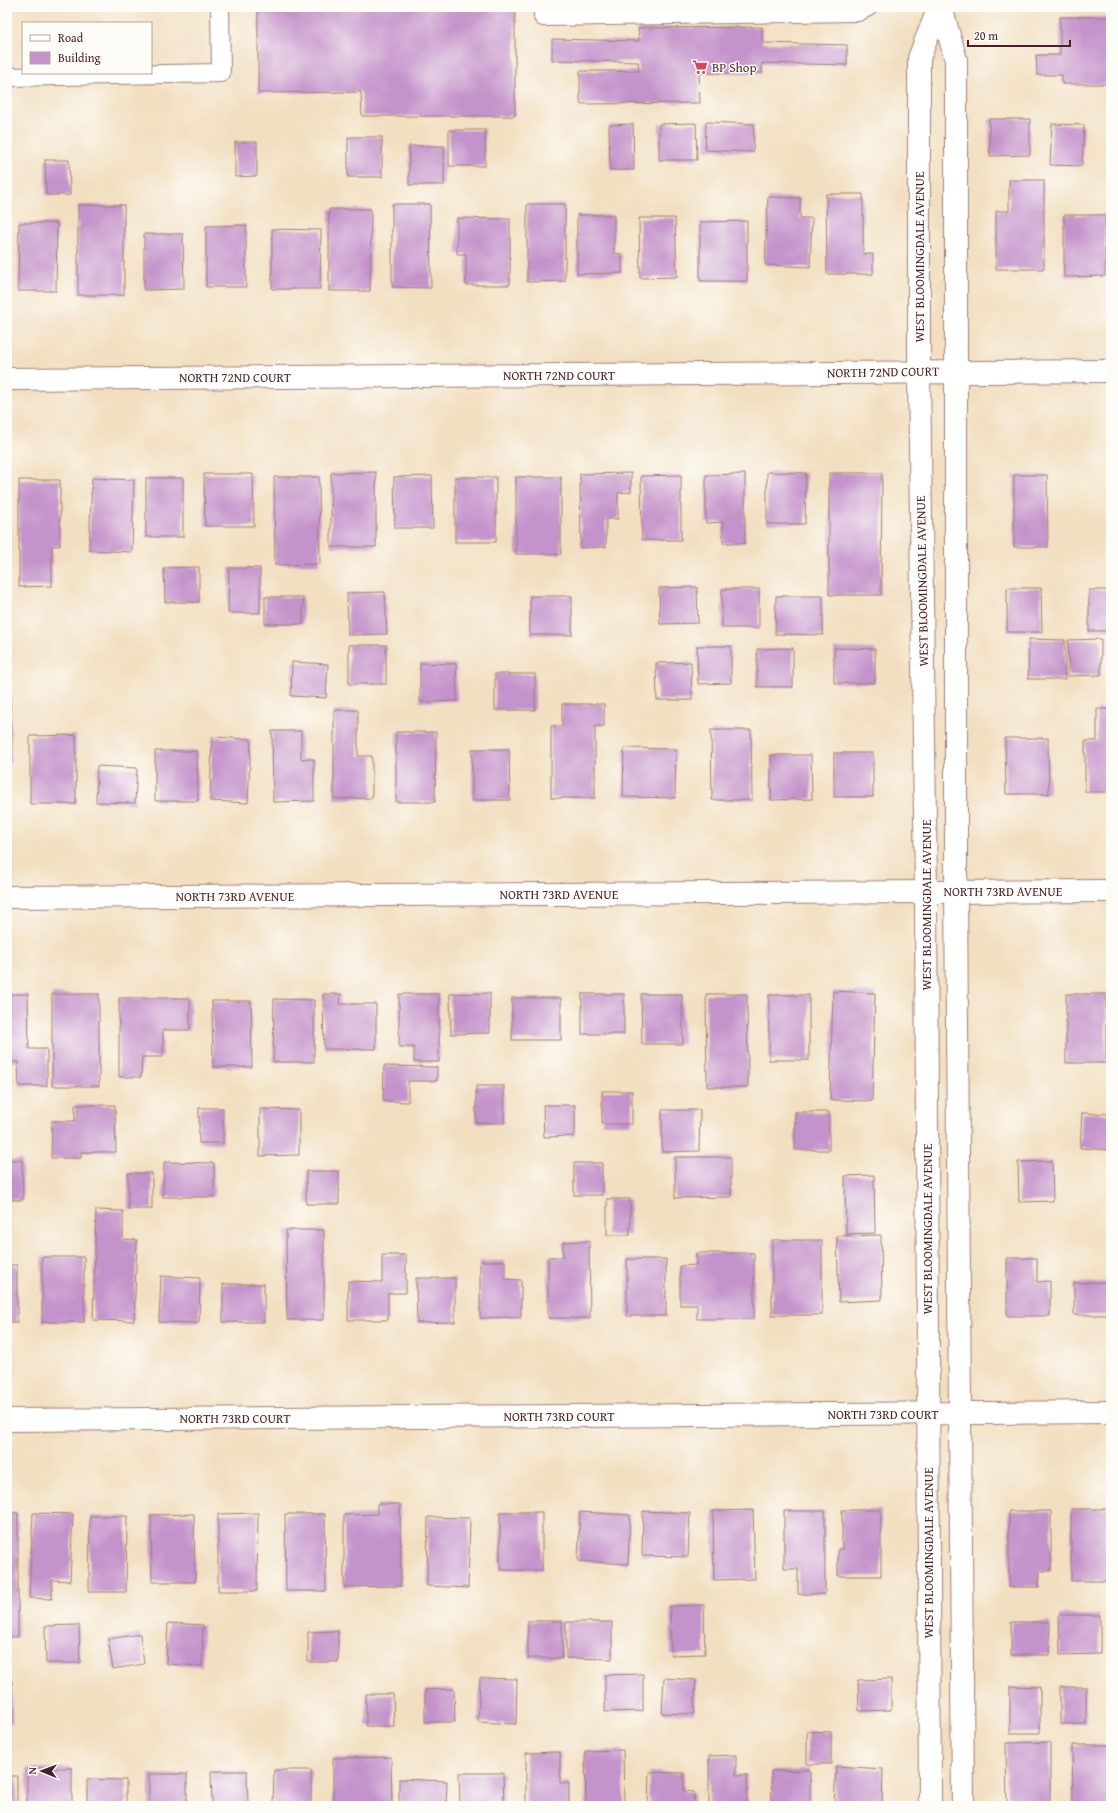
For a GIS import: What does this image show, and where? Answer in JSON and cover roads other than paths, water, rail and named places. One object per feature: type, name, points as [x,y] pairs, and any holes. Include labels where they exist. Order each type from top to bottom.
[{"type":"street","name":"WEST BLOOMINGDALE AVENUE","points":[[940,7],[956,60],[956,891],[963,1806]]},
{"type":"street","name":"WEST BLOOMINGDALE AVENUE","points":[[930,1806],[927,1414],[926,892],[919,372],[920,58],[940,7]]},
{"type":"street","name":"NORTH 72ND COURT","points":[[7,379],[1111,371]]},
{"type":"street","name":"NORTH 73RD AVENUE","points":[[7,897],[1111,891]]},
{"type":"street","name":"NORTH 73RD COURT","points":[[7,1420],[1111,1412]]},
{"type":"lane","points":[[7,77],[221,73],[220,7]]},
{"type":"lane","points":[[543,7],[543,17],[680,11],[861,9]]},
{"type":"place","name":"BP Shop","points":[[700,67]]}]
